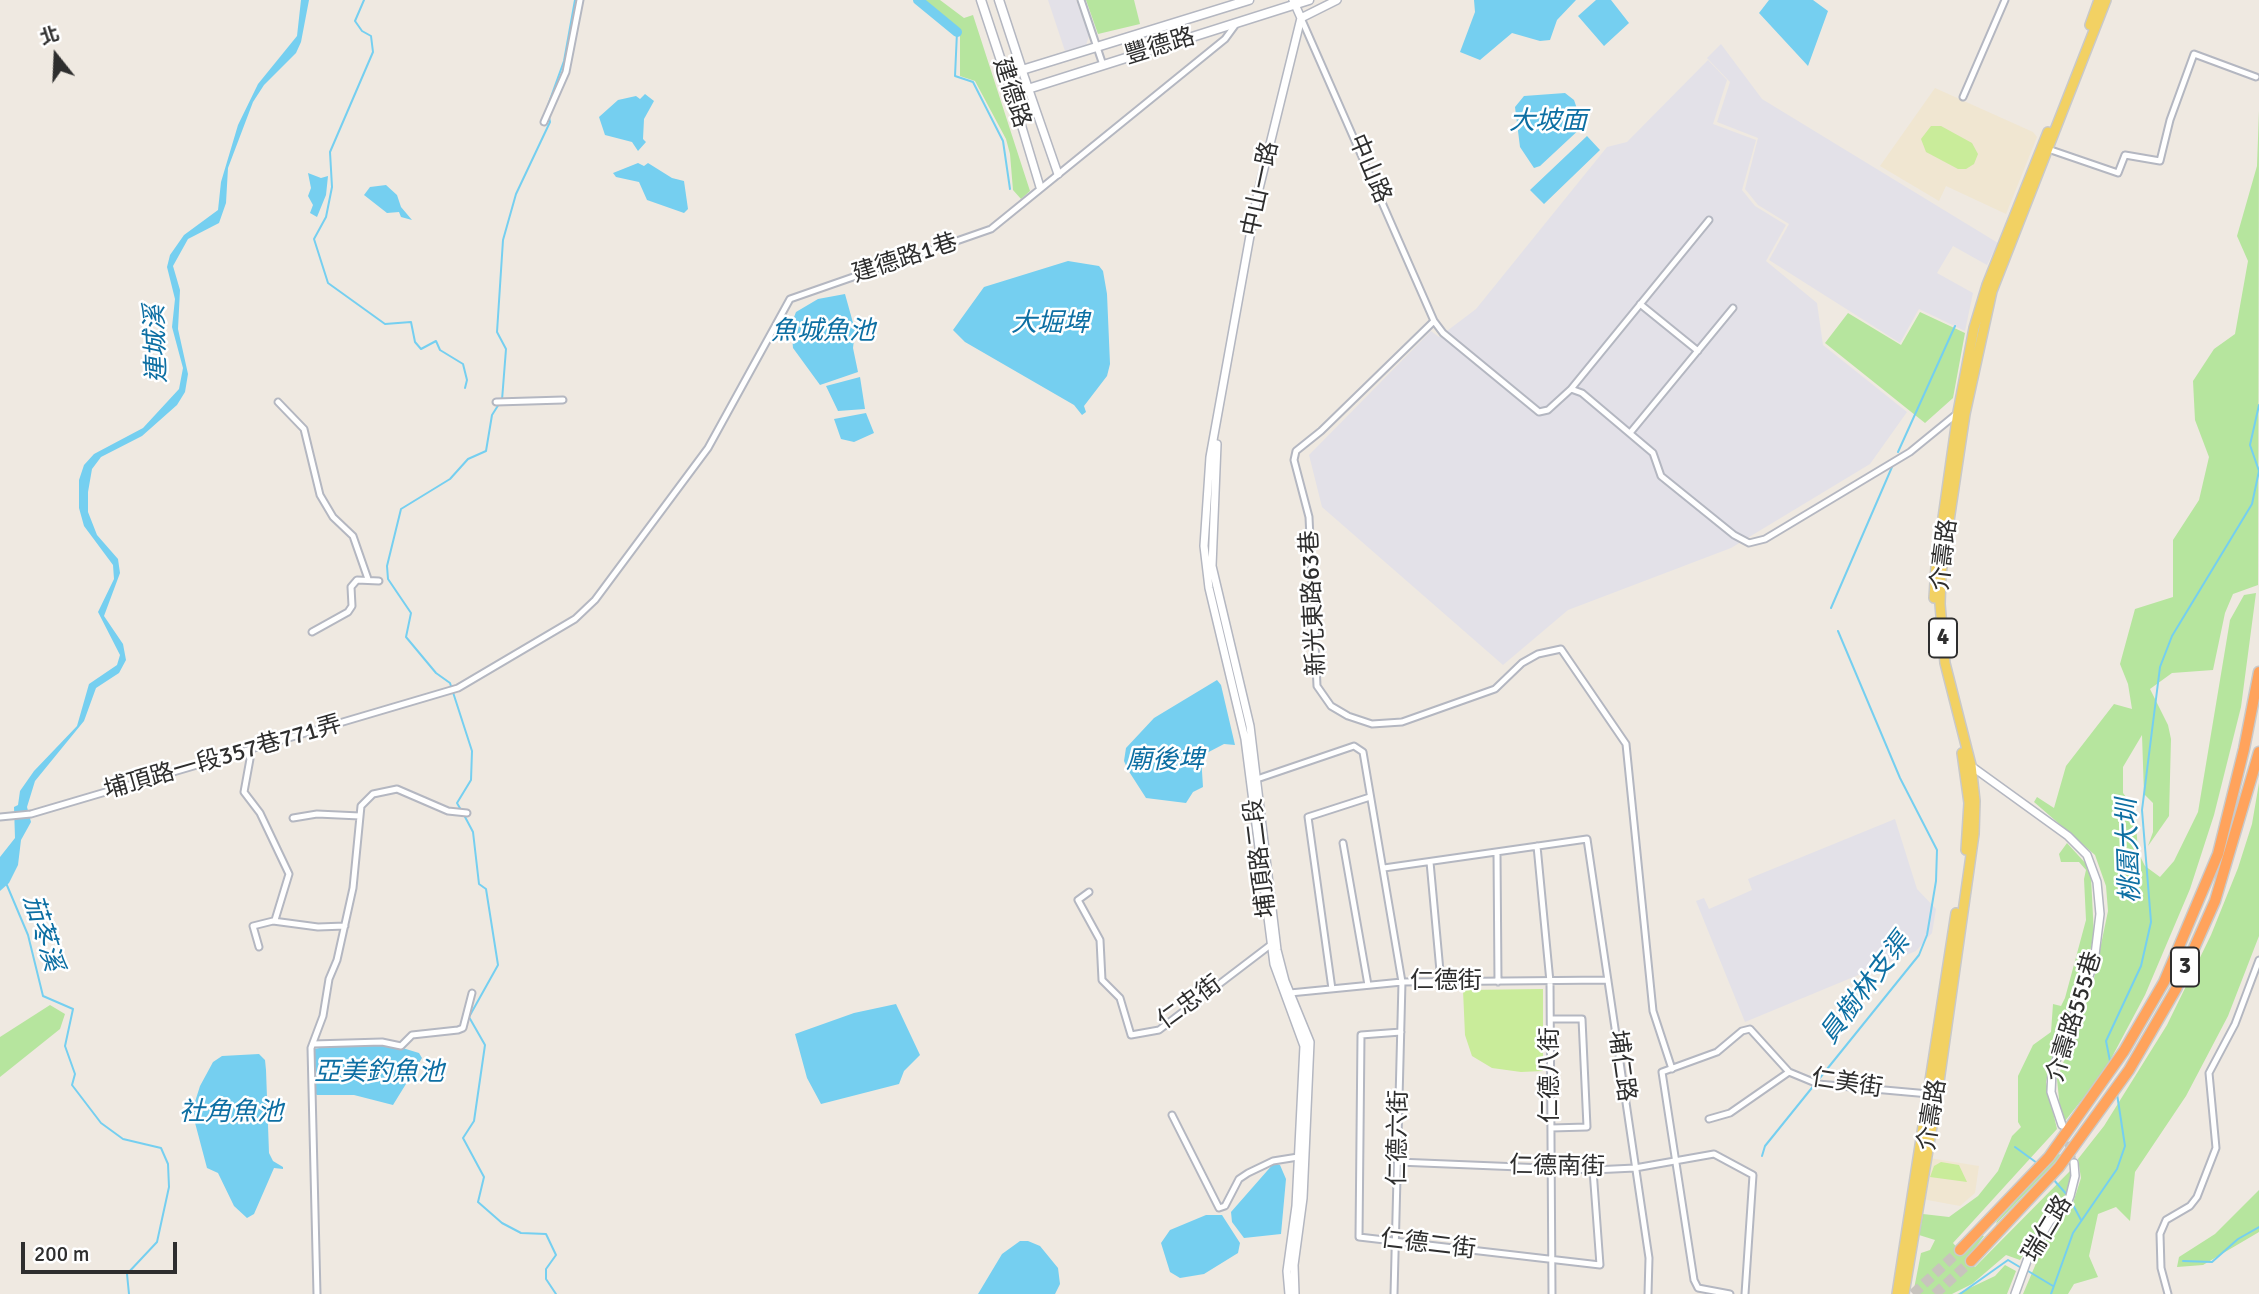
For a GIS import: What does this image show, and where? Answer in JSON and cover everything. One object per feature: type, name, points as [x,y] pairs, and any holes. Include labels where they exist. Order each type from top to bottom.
[{"type":"highway","name":"3","points":[[1960,1250],[2040,1167],[2124,1051],[2164,982],[2218,854],[2244,749],[2259,672]]},
{"type":"highway","name":"3","points":[[1970,1261],[2051,1177],[2129,1070],[2176,989],[2215,901],[2259,752]]},
{"type":"highway","points":[[1985,1225],[1995,1237]]},
{"type":"main road","name":"建德路","points":[[981,0],[1012,94]]},
{"type":"main road","name":"建德路","points":[[999,0],[1022,71]]},
{"type":"main road","name":"豐德路","points":[[1022,71],[1249,0]]},
{"type":"main road","name":"豐德路","points":[[1012,94],[1294,2],[1310,0]]},
{"type":"main road","name":"介壽路","points":[[2044,148],[2099,0]]},
{"type":"main road","name":"介壽路","points":[[1904,1294],[1966,847],[1969,803],[1967,763],[1938,654],[1934,581],[1974,327],[1987,285],[2106,0]]},
{"type":"main road","name":"介壽路","points":[[1897,1294],[1932,1095]]},
{"type":"street","points":[[544,122],[556,102],[566,72],[580,0]]},
{"type":"street","points":[[1081,0],[1103,65]]},
{"type":"street","points":[[1294,2],[1301,18],[1337,0]]},
{"type":"street","points":[[1963,97],[2005,0]]},
{"type":"street","name":"中山路","points":[[1301,18],[1434,321]]},
{"type":"street","name":"中山一路","points":[[1225,381],[1257,197],[1301,18]]},
{"type":"street","name":"建德路1巷","points":[[456,688],[556,631],[587,609],[708,449],[790,299],[983,233],[1225,39],[1236,23]]},
{"type":"street","points":[[2044,148],[2118,173],[2125,155],[2160,161],[2170,120],[2194,54],[2256,77]]},
{"type":"street","name":"豐德路","points":[[1006,75],[1022,71]]},
{"type":"street","name":"建德路","points":[[1022,71],[1058,174]]},
{"type":"street","name":"建德路","points":[[1012,94],[1040,187]]},
{"type":"street","points":[[1434,321],[1443,333],[1539,412],[1548,410],[1571,389],[1709,220]]},
{"type":"street","points":[[1640,304],[1698,351]]},
{"type":"street","points":[[1630,433],[1733,308]]},
{"type":"street","name":"新光東路63巷","points":[[1434,321],[1321,431],[1296,451],[1294,460],[1309,517],[1317,686],[1331,706],[1348,716],[1372,724],[1402,722],[1495,689],[1522,663],[1538,654],[1561,649],[1626,744],[1653,1011],[1672,1069]]},
{"type":"street","name":"埔頂路二段","points":[[1225,381],[1217,422],[1212,566],[1251,726],[1254,780],[1274,943],[1304,1046],[1296,1206],[1287,1271],[1289,1294]]},
{"type":"street","points":[[1571,389],[1581,393],[1653,453],[1661,476],[1734,535],[1749,543],[1773,534],[1910,452],[1961,413]]},
{"type":"street","points":[[496,402],[563,400]]},
{"type":"street","points":[[278,402],[304,429],[320,495],[333,517],[353,536],[368,579]]},
{"type":"street","points":[[312,632],[348,612],[352,606],[353,583],[368,579],[379,581]]},
{"type":"street","name":"埔頂路一段357巷771弄","points":[[0,817],[31,814],[456,688]]},
{"type":"street","name":"仁德六街","points":[[1254,780],[1354,747],[1363,752],[1402,982],[1394,1294]]},
{"type":"street","points":[[247,751],[250,759],[244,792],[260,813],[289,874],[275,920]]},
{"type":"street","name":"介壽路555巷","points":[[1967,763],[2068,836],[2087,855],[2097,881],[2100,914],[2094,963],[2052,1071],[2051,1092],[2062,1125]]},
{"type":"street","points":[[317,1294],[310,1066],[313,1044],[323,1016],[329,979],[353,888],[361,806],[367,797],[397,789],[448,811],[467,813]]},
{"type":"street","points":[[1332,989],[1308,817],[1370,797]]},
{"type":"street","points":[[293,818],[317,814],[360,816]]},
{"type":"street","name":"埔仁路","points":[[1537,846],[1587,839],[1649,1258],[1648,1294]]},
{"type":"street","points":[[1343,843],[1368,985]]},
{"type":"street","points":[[1384,868],[1537,846]]},
{"type":"street","name":"仁德八街","points":[[1537,846],[1550,982],[1552,1294]]},
{"type":"street","points":[[1497,852],[1498,982]]},
{"type":"street","points":[[1430,862],[1441,982]]},
{"type":"street","name":"仁忠街","points":[[1089,892],[1079,900],[1100,940],[1102,980],[1120,998],[1131,1035],[1158,1030],[1274,943]]},
{"type":"street","points":[[259,947],[253,926],[275,920],[318,927],[345,926]]},
{"type":"street","points":[[2168,1294],[2160,1261],[2160,1234],[2166,1220],[2190,1206],[2197,1196],[2216,1148],[2209,1073],[2235,1024],[2259,960]]},
{"type":"street","name":"仁德街","points":[[1288,993],[1402,982],[1608,980]]},
{"type":"street","points":[[313,1044],[382,1042],[401,1046],[412,1035],[458,1030],[463,1028],[472,993]]},
{"type":"street","name":"埔頂路二段","points":[[1288,993],[1306,1026],[1310,1056],[1303,1198],[1294,1265],[1295,1294]]},
{"type":"street","points":[[1551,1019],[1582,1019],[1587,1127],[1551,1128]]},
{"type":"street","name":"仁美街","points":[[1677,1160],[1662,1072],[1717,1052],[1742,1031],[1750,1029],[1789,1072],[1815,1083],[1932,1095]]},
{"type":"street","name":"仁德二街","points":[[1401,1032],[1361,1035],[1359,1237],[1600,1265],[1593,1170]]},
{"type":"street","points":[[1709,1119],[1730,1113],[1789,1072]]},
{"type":"street","points":[[1172,1115],[1219,1208],[1225,1206],[1239,1179],[1248,1172],[1273,1161],[1298,1157]]},
{"type":"street","name":"仁德南街","points":[[1398,1162],[1593,1170],[1636,1168],[1714,1154],[1752,1175],[1745,1294]]},
{"type":"street","points":[[1677,1160],[1694,1280],[1698,1288],[1730,1294]]},
{"type":"street","name":"瑞仁路","points":[[2015,1294],[2028,1258],[2050,1221],[2066,1206],[2075,1177],[2074,1163]]},
{"type":"shaded area","points":[[1048,0],[1076,0],[1089,36],[1086,45],[1065,51]]},
{"type":"shaded area","points":[[1721,44],[1762,99],[1998,243],[1987,265],[1953,246],[1937,273],[1973,293],[1965,331],[1919,309],[1900,343],[1769,260],[1789,224],[1758,205],[1745,189],[1758,138],[1717,122],[1730,82],[1707,58]]},
{"type":"shaded area","points":[[1708,60],[1727,80],[1713,124],[1756,140],[1742,190],[1755,206],[1786,225],[1766,261],[1817,303],[1823,345],[1907,412],[1870,464],[1731,548],[1568,610],[1503,665],[1322,507],[1309,455],[1431,331],[1439,337],[1476,309],[1607,147],[1627,142]]},
{"type":"shaded area","points":[[1935,88],[2033,132],[2037,137],[2006,214],[1946,186],[1939,201],[1880,166]]},
{"type":"shaded area","points":[[1895,819],[1917,889],[1936,909],[1932,933],[1916,951],[1745,1022],[1696,901],[1704,898],[1709,909],[1752,890],[1748,879]]},
{"type":"shaded area","points":[[1929,1158],[1979,1166],[1975,1193],[1960,1206],[1922,1199]]},
{"type":"green space","points":[[924,0],[940,0],[964,18],[973,15],[1030,191],[1021,199],[1013,190],[1006,139],[975,81],[960,76],[960,30]]},
{"type":"green space","points":[[1086,0],[1134,0],[1140,24],[1098,34]]},
{"type":"green space","points":[[2259,111],[2258,585],[2233,594],[2225,613],[2213,670],[2172,673],[2150,689],[2168,725],[2171,739],[2169,816],[2148,846],[2153,832],[2153,803],[2144,794],[2142,735],[2123,767],[2123,793],[2135,809],[2138,852],[2145,866],[2160,877],[2174,861],[2198,812],[2230,620],[2244,595],[2256,593],[2241,707],[2214,815],[2190,889],[2145,995],[2104,1072],[2065,1121],[2060,1109],[2057,1079],[2092,988],[2108,911],[2106,886],[2095,855],[2034,802],[2037,797],[2054,808],[2066,766],[2114,704],[2132,709],[2128,684],[2120,664],[2135,609],[2173,597],[2173,540],[2199,500],[2209,457],[2195,420],[2193,381],[2214,349],[2235,334],[2248,261],[2237,236],[2257,166]]},
{"type":"green space","points":[[1931,126],[1941,126],[1972,143],[1978,154],[1974,164],[1966,169],[1958,169],[1926,152],[1921,139]]},
{"type":"green space","points":[[1920,312],[1965,333],[1953,398],[1925,423],[1825,343],[1848,313],[1901,345]]},
{"type":"green space","points":[[2259,783],[2259,936],[2228,1016],[2186,1096],[2135,1172],[2130,1221],[2116,1207],[2098,1214],[2089,1256],[2098,1277],[2074,1284],[2068,1294],[2023,1294],[2049,1233],[2073,1203],[2081,1178],[2078,1159],[2104,1126],[2167,1025],[2211,935],[2238,868],[2252,824]]},
{"type":"green space","points":[[2067,843],[2088,866],[2094,936],[2085,970],[2052,1057],[2046,1082],[2057,1129],[1953,1243],[1961,1252],[1981,1235],[1984,1236],[1967,1259],[1975,1267],[2070,1171],[2073,1177],[2066,1202],[2046,1219],[2020,1260],[2006,1255],[1972,1284],[1952,1294],[1913,1294],[1921,1253],[1930,1250],[1935,1240],[1919,1235],[1923,1214],[1949,1217],[1978,1196],[1998,1171],[2012,1136],[2021,1127],[2018,1122],[2018,1076],[2033,1045],[2051,1032],[2053,1004],[2061,1006],[2065,998],[2086,920],[2086,870],[2079,862],[2061,862],[2059,854]]},
{"type":"green space","points":[[1543,989],[1543,1071],[1521,1072],[1492,1068],[1472,1056],[1465,1035],[1463,990]]},
{"type":"green space","points":[[50,1005],[65,1014],[60,1029],[0,1077],[0,1037]]},
{"type":"green space","points":[[2058,1154],[2062,1155],[1996,1224],[1997,1221]]},
{"type":"green space","points":[[1941,1162],[1959,1165],[1967,1182],[1930,1177],[1934,1166]]},
{"type":"green space","points":[[2259,1190],[2259,1232],[2203,1265],[2177,1267],[2179,1257],[2215,1234]]},
{"type":"green space","points":[[2005,1265],[2016,1271],[2007,1294],[1957,1294],[1995,1276]]},
{"type":"water","points":[[301,0],[309,0],[301,42],[296,53],[264,85],[253,102],[228,168],[226,203],[219,223],[188,239],[173,266],[180,290],[178,329],[188,374],[185,392],[177,405],[142,436],[101,457],[92,469],[88,512],[97,535],[118,559],[120,573],[104,616],[123,644],[126,660],[119,673],[96,688],[84,721],[35,781],[27,807],[31,822],[21,840],[18,865],[9,883],[0,891],[0,857],[15,838],[14,807],[18,805],[20,791],[34,771],[77,726],[89,684],[117,665],[120,655],[98,612],[114,579],[113,565],[84,526],[79,508],[79,480],[84,465],[94,454],[143,428],[179,389],[183,368],[172,327],[175,299],[167,267],[170,255],[184,235],[218,210],[221,182],[238,125],[258,84],[297,36]]},
{"type":"water","points":[[1474,0],[1576,0],[1557,20],[1550,40],[1540,41],[1512,33],[1480,60],[1460,52],[1475,12]]},
{"type":"water","points":[[1596,0],[1611,0],[1629,23],[1604,46],[1578,16]]},
{"type":"water","points":[[1769,0],[1813,0],[1828,11],[1808,66],[1759,13]]},
{"type":"water","name":"大坡面","points":[[1565,93],[1574,100],[1583,126],[1540,166],[1534,168],[1520,147],[1515,107],[1524,96]]},
{"type":"water","points":[[645,94],[654,101],[644,119],[643,139],[646,142],[638,151],[632,142],[605,135],[599,117],[618,100],[636,96],[640,99]]},
{"type":"water","name":"大坡面","points":[[1587,136],[1600,150],[1544,204],[1530,190]]},
{"type":"water","points":[[638,163],[644,166],[648,163],[672,178],[684,181],[688,209],[684,213],[647,200],[639,182],[616,177],[613,173]]},
{"type":"water","points":[[308,173],[321,178],[328,176],[326,195],[317,217],[310,213],[313,205],[308,196],[311,188]]},
{"type":"water","points":[[386,185],[397,195],[401,207],[412,220],[401,217],[399,212],[387,213],[364,195],[370,187]]},
{"type":"water","name":"大堀埤","points":[[1068,261],[1099,266],[1103,271],[1107,294],[1110,364],[1107,376],[1084,406],[1086,412],[1082,415],[1074,405],[965,342],[953,330],[984,287]]},
{"type":"water","name":"魚城魚池","points":[[845,294],[855,330],[853,348],[858,372],[820,385],[793,348],[791,325],[796,312],[818,299]]},
{"type":"water","points":[[860,377],[865,409],[838,411],[826,386]]},
{"type":"water","points":[[866,413],[874,433],[854,442],[841,439],[834,419]]},
{"type":"water","name":"廟後埤","points":[[1217,680],[1221,685],[1235,745],[1224,744],[1201,756],[1203,787],[1193,792],[1186,803],[1146,798],[1124,761],[1126,748],[1154,718]]},
{"type":"water","points":[[896,1004],[920,1055],[904,1071],[899,1084],[821,1104],[807,1078],[795,1034],[854,1013]]},
{"type":"water","name":"亞美釣魚池","points":[[335,1045],[396,1046],[419,1053],[422,1058],[393,1105],[354,1095],[317,1095],[314,1093],[314,1049]]},
{"type":"water","name":"社角魚池","points":[[259,1054],[265,1060],[269,1153],[273,1161],[283,1169],[274,1168],[254,1214],[247,1218],[234,1206],[218,1173],[207,1168],[194,1119],[194,1105],[200,1086],[213,1062],[222,1056]]},
{"type":"water","points":[[1274,1163],[1280,1165],[1286,1179],[1281,1234],[1244,1238],[1232,1222],[1231,1212]]},
{"type":"water","points":[[1206,1215],[1222,1215],[1240,1243],[1238,1253],[1204,1274],[1180,1278],[1170,1272],[1161,1243],[1170,1230]]},
{"type":"water","points":[[1020,1241],[1040,1246],[1058,1268],[1060,1284],[1055,1294],[978,1294],[1002,1254]]},
{"type":"waterway","points":[[364,0],[355,21],[362,31],[371,36],[373,52],[330,152],[332,187],[326,217],[314,239],[328,283],[385,324],[411,322],[415,342],[421,349],[436,341],[440,350],[463,364],[467,380],[465,388]]},
{"type":"waterway","points":[[547,108],[564,61],[575,0]]},
{"type":"waterway","points":[[918,0],[957,32]]},
{"type":"waterway","points":[[957,32],[955,76],[973,82],[1003,141],[1010,189]]},
{"type":"waterway","points":[[502,400],[506,349],[497,332],[503,240],[516,194],[550,122],[549,117]]},
{"type":"waterway","name":"員樹林支渠","points":[[1898,452],[1955,326]]},
{"type":"waterway","points":[[461,810],[457,803],[471,780],[472,751],[450,683],[436,673],[406,637],[411,613],[388,579],[387,566],[401,509],[450,479],[468,459],[486,451],[492,415],[499,404]]},
{"type":"waterway","name":"桃園大圳","points":[[2110,1061],[2106,1041],[2141,966],[2151,922],[2142,810],[2160,667],[2172,636],[2252,504],[2259,471],[2250,445],[2259,405]]},
{"type":"waterway","name":"員樹林支渠","points":[[1831,608],[1892,467]]},
{"type":"waterway","name":"員樹林支渠","points":[[1762,1156],[1765,1146],[1919,955],[1927,935],[1936,881],[1937,850],[1900,778],[1838,631]]},
{"type":"waterway","points":[[464,815],[473,832],[479,884],[486,889],[498,965],[469,1017],[485,1045],[474,1121],[463,1138],[484,1177],[478,1202],[502,1223],[521,1233],[546,1234],[556,1255],[546,1269],[546,1279],[556,1294]]},
{"type":"waterway","name":"茄苳溪","points":[[6,883],[28,935],[43,996],[73,1009],[65,1046],[75,1074],[72,1085],[101,1123],[123,1139],[161,1148],[168,1164],[169,1187],[157,1242],[127,1274],[129,1294]]},
{"type":"waterway","name":"桃園大圳","points":[[2051,1294],[2073,1233],[2117,1169],[2125,1146],[2117,1094]]},
{"type":"waterway","points":[[2015,1147],[2037,1163]]},
{"type":"waterway","points":[[2053,1179],[2068,1196]]},
{"type":"waterway","points":[[2071,1201],[2081,1220]]},
{"type":"waterway","points":[[2183,1261],[2212,1262],[2238,1239],[2259,1227]]},
{"type":"waterway","points":[[1960,1294],[2008,1260],[2023,1269]]},
{"type":"waterway","points":[[2028,1271],[2053,1286]]},
{"type":"tunnel","points":[[2064,1132],[2074,1163]]},
{"type":"tunnel","points":[[1913,1294],[1960,1250]]},
{"type":"tunnel","points":[[1935,1294],[1971,1261]]},
{"type":"water label","name":"連城溪","points":[[157,344]]}]
